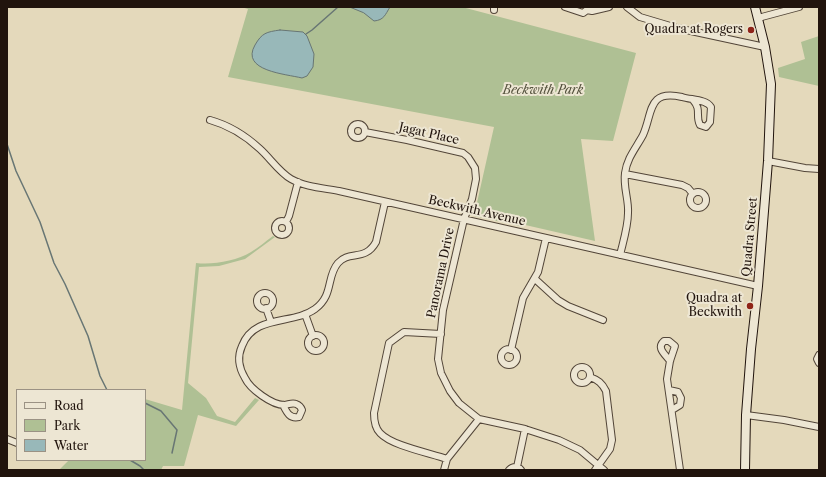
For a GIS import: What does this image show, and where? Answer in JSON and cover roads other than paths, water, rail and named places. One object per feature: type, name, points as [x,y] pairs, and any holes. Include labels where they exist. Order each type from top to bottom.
[{"type":"main road","name":"Quadra Street","points":[[745,470],[746,415],[768,162],[771,84],[765,47],[755,7]]},
{"type":"street","points":[[565,7],[580,12],[587,8],[592,11],[609,7]]},
{"type":"street","points":[[627,7],[640,17],[677,28],[765,47]]},
{"type":"street","points":[[758,18],[799,7]]},
{"type":"street","points":[[620,255],[628,215],[624,187],[625,174],[630,155],[642,136],[652,105],[662,97],[668,95],[693,100]]},
{"type":"street","name":"Beckwith Avenue","points":[[210,120],[228,127],[240,134],[260,148],[290,179],[309,186],[464,219],[758,286]]},
{"type":"street","name":"Jagat Place","points":[[365,132],[456,151],[463,153],[468,157],[475,168],[476,179],[472,199],[464,219]]},
{"type":"street","points":[[768,162],[819,169]]},
{"type":"street","points":[[625,174],[682,185],[688,188],[693,194]]},
{"type":"street","points":[[286,222],[298,182]]},
{"type":"street","points":[[283,405],[262,396],[251,388],[245,379],[239,362],[241,349],[247,337],[258,327],[271,322],[306,314],[317,308],[329,291],[333,272],[338,263],[346,258],[365,254],[374,246],[385,202]]},
{"type":"street","name":"Panorama Drive","points":[[464,219],[443,310],[438,359],[441,373],[450,391],[459,403],[479,419],[559,440],[580,450],[597,467],[604,470]]},
{"type":"street","points":[[511,350],[523,298],[535,280],[546,238]]},
{"type":"street","points":[[535,280],[558,300],[568,306],[603,320]]},
{"type":"street","points":[[266,308],[271,322]]},
{"type":"street","points":[[306,314],[313,336]]},
{"type":"street","points":[[441,334],[404,332],[389,343],[374,413],[374,423],[380,433],[392,442],[447,459]]},
{"type":"street","points":[[819,355],[819,363]]},
{"type":"street","points":[[670,361],[667,379],[668,390],[680,470]]},
{"type":"street","points":[[590,377],[598,380],[606,391],[612,440],[610,449],[597,467]]},
{"type":"street","points":[[668,390],[678,392],[682,398],[680,405],[672,410]]},
{"type":"street","points":[[746,415],[784,420],[819,427]]},
{"type":"street","points":[[444,470],[447,459],[479,419]]},
{"type":"street","points":[[509,470],[513,467],[519,469],[525,430]]},
{"type":"water","points":[[350,7],[390,7],[382,18],[374,21],[364,13]]},
{"type":"water","points":[[280,30],[303,32],[307,36],[314,54],[313,67],[307,76],[302,78],[276,73],[259,66],[254,61],[252,54],[255,45],[260,38],[268,32]]},
{"type":"waterway","points":[[306,34],[338,7]]},
{"type":"waterway","points":[[7,144],[16,171],[40,222],[54,263],[88,336],[100,376],[106,389]]},
{"type":"waterway","points":[[146,404],[161,411],[177,430],[172,453]]},
{"type":"waterway","points":[[132,461],[144,470]]},
{"type":"place","name":"Quadra at Rogers","points":[[751,30]]},
{"type":"place","name":"Quadra at Beckwith","points":[[750,306]]},
{"type":"park label","name":"Beckwith Park","points":[[543,91]]}]
